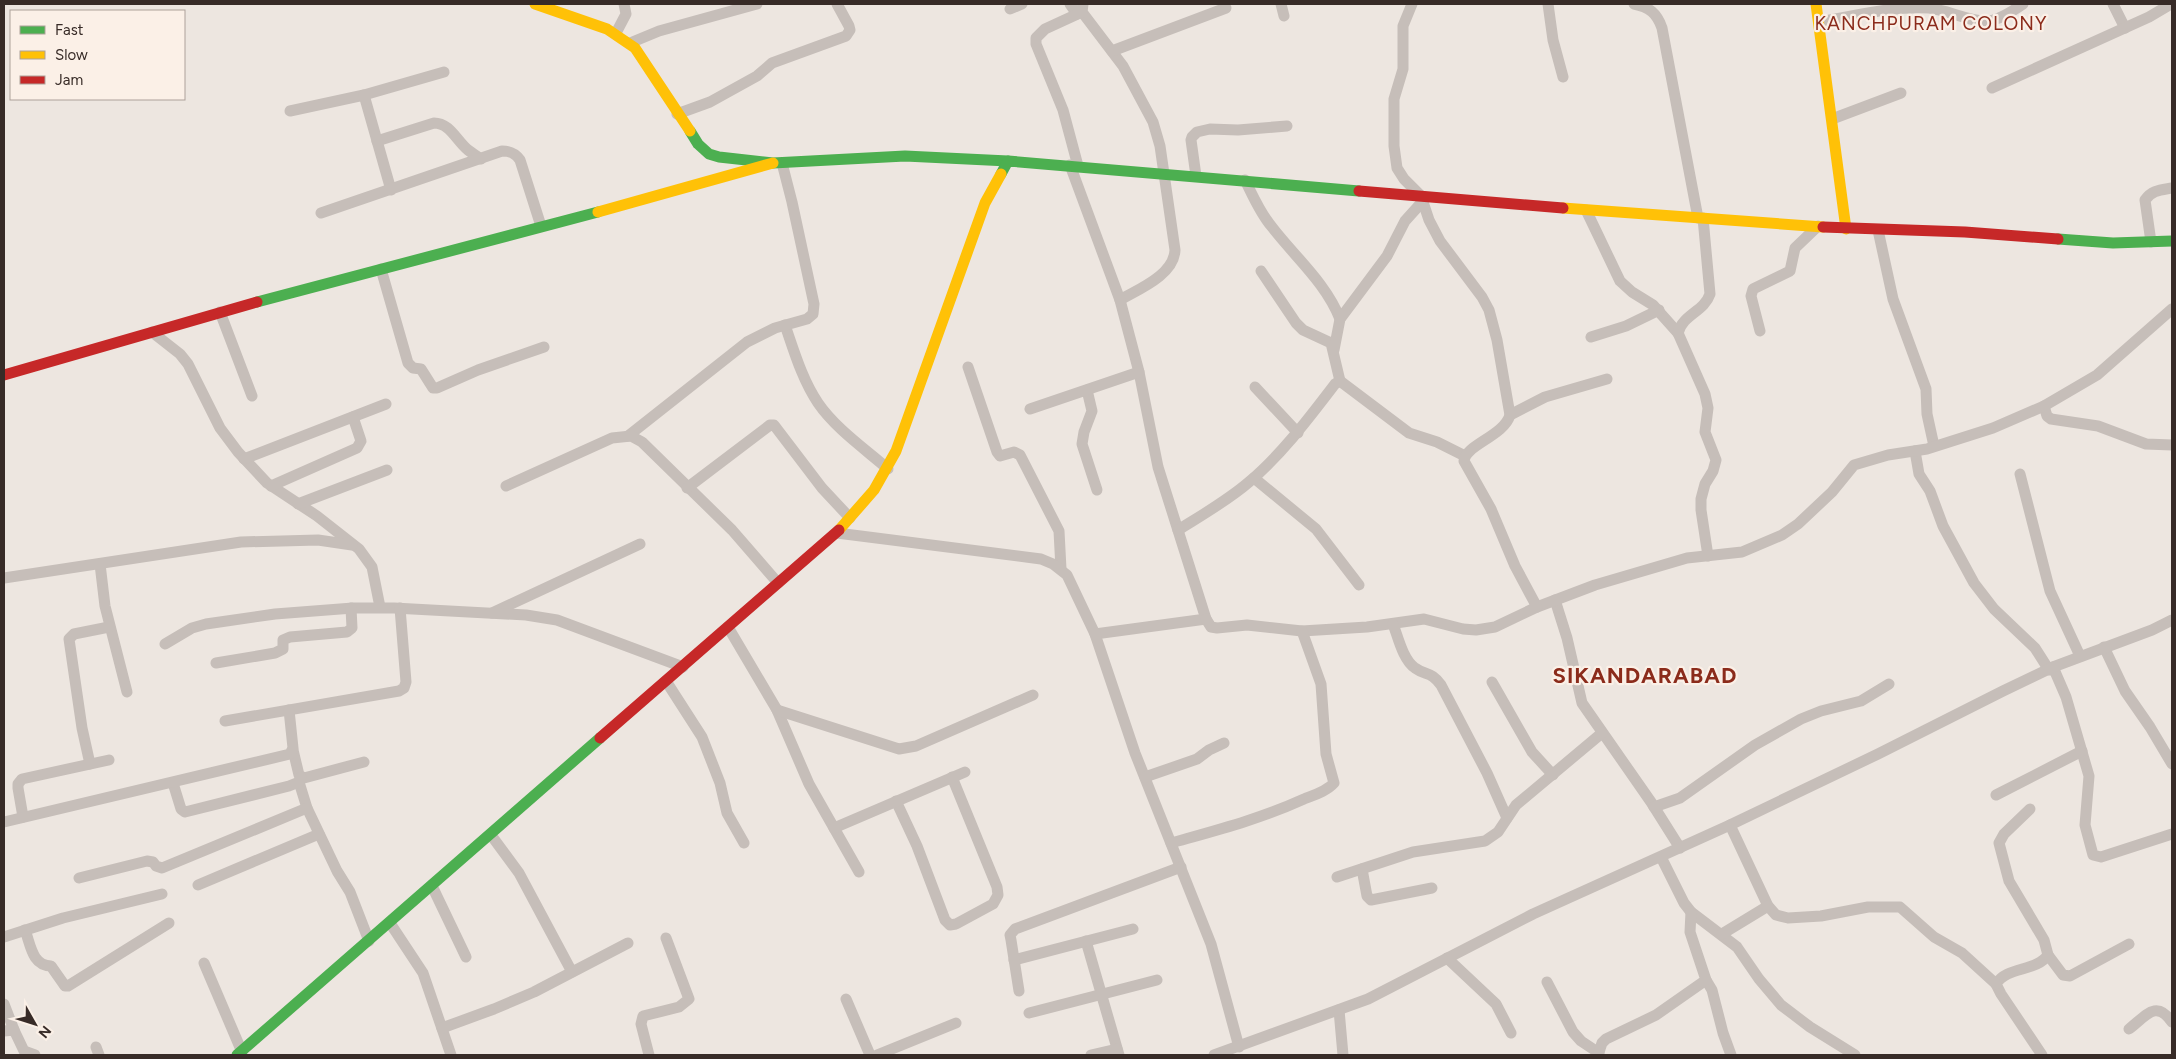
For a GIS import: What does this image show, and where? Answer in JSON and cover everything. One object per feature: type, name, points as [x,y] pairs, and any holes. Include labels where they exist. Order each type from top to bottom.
[{"type":"main road","points":[[535,4],[616,33],[630,44],[648,65],[698,144],[710,154],[719,157],[777,163],[905,156],[1008,161],[1245,180],[1422,198],[1700,218],[1878,230],[1965,232],[2113,243],[2172,241]]},
{"type":"main road","points":[[1816,4],[1846,228]]},
{"type":"main road","points":[[239,1053],[778,583],[815,554],[837,533],[870,496],[888,469],[985,203],[1008,161]]},
{"type":"main road","points":[[4,375],[220,312],[777,163]]},
{"type":"street","points":[[616,33],[626,14],[624,4]]},
{"type":"street","points":[[630,44],[659,30],[757,4]]},
{"type":"street","points":[[680,118],[757,76],[772,63],[846,36],[850,30],[849,26],[837,4]]},
{"type":"street","points":[[1010,9],[1022,4]]},
{"type":"street","points":[[1070,4],[1080,10],[1112,51],[1135,86],[1153,122],[1160,146],[1175,258],[1165,271],[1120,300]]},
{"type":"street","points":[[1281,4],[1284,16]]},
{"type":"street","points":[[1412,4],[1403,26],[1403,69],[1394,98],[1394,146],[1399,172],[1422,198],[1440,241],[1489,310],[1497,340],[1510,415],[1502,430],[1465,456]]},
{"type":"street","points":[[1548,4],[1553,40],[1563,77]]},
{"type":"street","points":[[1634,4],[1655,9],[1662,28],[1700,218],[1710,294],[1704,305],[1683,321],[1678,334]]},
{"type":"street","points":[[1818,22],[1915,8],[1944,10],[1982,21],[1989,21],[2023,4]]},
{"type":"street","points":[[2113,4],[2125,28]]},
{"type":"street","points":[[1992,88],[2125,28],[2171,4]]},
{"type":"street","points":[[1112,51],[1226,8]]},
{"type":"street","points":[[1080,10],[1038,34],[1036,44],[1063,110],[1074,165],[1120,300],[1139,372],[1158,467],[1206,619],[1209,625],[1214,628],[1247,625],[1302,631],[1393,624],[1424,619],[1463,629],[1484,629],[1503,624],[1537,607],[1595,585],[1677,561],[1742,552],[1782,534],[1798,524],[1832,492],[1854,465],[1934,446],[1993,428],[2044,406],[2097,376],[2172,308]]},
{"type":"street","points":[[290,111],[364,95],[444,72]]},
{"type":"street","points":[[1832,118],[1901,93]]},
{"type":"street","points":[[364,95],[391,190]]},
{"type":"street","points":[[377,141],[434,123],[440,123],[447,126],[469,150],[481,159]]},
{"type":"street","points":[[1196,176],[1191,140],[1197,132],[1210,129],[1238,130],[1287,126]]},
{"type":"street","points":[[321,213],[502,151],[512,152],[520,160],[541,226]]},
{"type":"street","points":[[628,436],[747,342],[785,325],[807,318],[814,310],[792,202],[777,163]]},
{"type":"street","points":[[1245,180],[1266,220],[1332,300],[1340,319]]},
{"type":"street","points":[[2151,242],[2145,200],[2157,190],[2172,188]]},
{"type":"street","points":[[1334,350],[1337,326],[1340,319],[1387,256],[1404,222],[1422,198]]},
{"type":"street","points":[[1586,210],[1620,281],[1632,292],[1647,300],[1659,310],[1678,334],[1705,394],[1708,408],[1705,432],[1716,460],[1713,471],[1705,484],[1701,500],[1708,556]]},
{"type":"street","points":[[1760,331],[1751,296],[1752,289],[1790,271],[1795,248],[1818,226]]},
{"type":"street","points":[[1878,230],[1893,299],[1926,389],[1927,414],[1934,446]]},
{"type":"street","points":[[381,269],[408,363],[413,368],[421,369],[433,388],[544,347]]},
{"type":"street","points":[[1261,271],[1296,323],[1303,330],[1331,343],[1340,381],[1409,433],[1437,442],[1465,456]]},
{"type":"street","points":[[1591,337],[1626,326],[1659,310]]},
{"type":"street","points":[[220,312],[252,396]]},
{"type":"street","points":[[785,325],[801,369],[819,404],[846,432],[888,469]]},
{"type":"street","points":[[152,332],[172,346],[188,364],[220,428],[244,459],[271,486],[354,545],[372,567],[380,607]]},
{"type":"street","points":[[968,367],[997,452],[1000,456],[1014,452],[1020,455],[1055,523],[1060,537],[1061,569]]},
{"type":"street","points":[[1030,409],[1139,372]]},
{"type":"street","points":[[1510,415],[1545,397],[1607,379]]},
{"type":"street","points":[[1178,530],[1230,497],[1254,478],[1298,433],[1335,384],[1340,381]]},
{"type":"street","points":[[1255,387],[1298,433]]},
{"type":"street","points":[[1088,390],[1092,411],[1084,432],[1082,444],[1097,490]]},
{"type":"street","points":[[244,459],[386,404]]},
{"type":"street","points":[[2044,406],[2047,416],[2051,419],[2098,426],[2146,444],[2172,445]]},
{"type":"street","points":[[271,486],[357,448],[361,441],[353,417]]},
{"type":"street","points":[[687,488],[770,425],[774,425],[822,488],[850,518]]},
{"type":"street","points":[[506,486],[612,438],[628,436],[642,442],[732,530],[778,583]]},
{"type":"street","points":[[1914,451],[1919,474],[1930,491],[1943,526],[1974,583],[1994,608],[2051,668],[2066,697],[2089,776],[2085,825],[2093,854],[2101,857],[2172,834]]},
{"type":"street","points":[[1465,456],[1465,464],[1491,508],[1515,566],[1537,607]]},
{"type":"street","points":[[298,504],[387,470]]},
{"type":"street","points":[[2020,474],[2047,582],[2059,614],[2080,656]]},
{"type":"street","points":[[1254,478],[1316,529],[1358,585]]},
{"type":"street","points":[[837,533],[1041,559],[1061,569],[1070,580],[1095,634],[1145,777],[1211,944],[1239,1047]]},
{"type":"street","points":[[4,578],[241,542],[318,540],[354,545]]},
{"type":"street","points":[[490,614],[640,544]]},
{"type":"street","points":[[100,564],[109,627],[127,692]]},
{"type":"street","points":[[1555,600],[1566,638],[1579,697],[1680,848]]},
{"type":"street","points":[[165,644],[192,628],[206,624],[275,614],[380,607],[526,616],[557,620],[682,667]]},
{"type":"street","points":[[216,663],[276,653],[282,649],[283,640],[290,637],[348,632],[352,628],[351,608]]},
{"type":"street","points":[[225,722],[390,694],[404,688],[406,682],[400,608]]},
{"type":"street","points":[[1095,634],[1206,619]]},
{"type":"street","points":[[1214,1055],[1368,999],[1532,914],[1730,825],[2051,668],[2152,630],[2172,620]]},
{"type":"street","points":[[1393,624],[1414,667],[1430,673],[1441,685],[1487,773],[1507,818]]},
{"type":"street","points":[[90,764],[82,728],[69,639],[74,634],[109,627]]},
{"type":"street","points":[[728,627],[777,710],[809,784],[859,872]]},
{"type":"street","points":[[1171,843],[1238,826],[1274,813],[1334,783],[1326,754],[1322,684],[1302,631]]},
{"type":"street","points":[[2104,647],[2125,691],[2172,764]]},
{"type":"street","points":[[666,681],[702,737],[720,783],[727,812],[744,842]]},
{"type":"street","points":[[1492,682],[1532,752],[1553,775]]},
{"type":"street","points":[[1654,807],[1680,798],[1756,745],[1801,719],[1821,711],[1861,701],[1889,684]]},
{"type":"street","points":[[777,710],[899,749],[916,746],[1033,695]]},
{"type":"street","points":[[289,710],[293,750],[306,808],[350,892],[369,941]]},
{"type":"street","points":[[1337,877],[1413,852],[1484,841],[1498,832],[1516,805],[1602,733]]},
{"type":"street","points":[[1145,777],[1198,759],[1209,750],[1224,743]]},
{"type":"street","points":[[4,822],[283,756],[290,754],[293,750]]},
{"type":"street","points":[[1996,795],[2082,751]]},
{"type":"street","points":[[23,817],[18,788],[18,784],[22,779],[109,760]]},
{"type":"street","points":[[173,783],[182,809],[185,812],[289,786],[300,779],[364,762]]},
{"type":"street","points":[[834,828],[965,772]]},
{"type":"street","points":[[896,801],[917,846],[945,920],[950,925],[956,924],[992,904],[998,895],[997,887],[952,777]]},
{"type":"street","points":[[79,878],[147,862],[153,862],[156,866],[162,868],[306,808]]},
{"type":"street","points":[[2030,809],[2004,834],[2000,843],[2009,881],[2044,940],[2048,955],[2062,975],[2070,976],[2129,944]]},
{"type":"street","points":[[1730,825],[1768,906],[1776,915],[1788,918],[1821,916],[1868,907],[1900,907],[1934,937],[1962,953],[1996,984],[2042,1055]]},
{"type":"street","points":[[198,885],[230,874],[319,834]]},
{"type":"street","points":[[491,835],[519,872],[572,972]]},
{"type":"street","points":[[1662,857],[1680,896],[1691,912],[1722,934],[1742,953],[1759,979],[1781,1005],[1810,1027],[1855,1055]]},
{"type":"street","points":[[1019,991],[1010,935],[1015,929],[1181,867]]},
{"type":"street","points":[[1362,869],[1368,896],[1371,900],[1432,888]]},
{"type":"street","points":[[432,886],[466,957]]},
{"type":"street","points":[[4,937],[96,909],[162,894]]},
{"type":"street","points":[[1722,934],[1768,906]]},
{"type":"street","points":[[1691,912],[1690,932],[1706,980],[1712,990],[1723,1033],[1731,1055]]},
{"type":"street","points":[[390,922],[423,973],[451,1055]]},
{"type":"street","points":[[25,930],[36,960],[40,964],[54,968],[65,986],[68,986],[169,923]]},
{"type":"street","points":[[1014,960],[1133,929]]},
{"type":"street","points":[[649,1055],[641,1024],[643,1016],[679,1007],[689,999],[666,938]]},
{"type":"street","points":[[1086,941],[1118,1052],[1091,1055]]},
{"type":"street","points":[[442,1028],[494,1009],[628,943]]},
{"type":"street","points":[[1996,984],[2005,975],[2038,964],[2048,955]]},
{"type":"street","points":[[1447,958],[1496,1004],[1512,1033]]},
{"type":"street","points":[[204,963],[239,1053]]},
{"type":"street","points":[[1029,1013],[1157,980]]},
{"type":"street","points":[[1547,982],[1573,1032],[1596,1054],[1606,1039],[1656,1015],[1706,980]]},
{"type":"street","points":[[846,999],[870,1055]]},
{"type":"street","points":[[4,1004],[9,1030],[24,1050],[35,1055]]},
{"type":"street","points":[[2129,1029],[2154,1010],[2160,1009],[2166,1012],[2172,1022]]},
{"type":"street","points":[[1339,1010],[1343,1055]]},
{"type":"street","points":[[877,1055],[956,1023]]},
{"type":"traffic: fast","points":[[690,131],[698,144],[709,154],[719,157],[773,163],[905,156],[1008,161]]},
{"type":"traffic: fast","points":[[1001,174],[1008,161],[1359,191]]},
{"type":"traffic: fast","points":[[257,302],[598,212]]},
{"type":"traffic: fast","points":[[2058,239],[2113,243],[2172,241]]},
{"type":"traffic: fast","points":[[237,1055],[600,738]]},
{"type":"traffic: slow","points":[[535,4],[607,29],[635,48],[690,131]]},
{"type":"traffic: slow","points":[[1816,4],[1846,229]]},
{"type":"traffic: slow","points":[[598,212],[773,163]]},
{"type":"traffic: slow","points":[[839,530],[874,490],[896,451],[985,203],[1001,174]]},
{"type":"traffic: slow","points":[[1563,208],[1823,227]]},
{"type":"traffic: jam","points":[[1359,191],[1563,208]]},
{"type":"traffic: jam","points":[[1823,227],[1965,232],[2058,239]]},
{"type":"traffic: jam","points":[[4,375],[257,302]]},
{"type":"traffic: jam","points":[[600,738],[839,530]]},
{"type":"district","name":"KANCHPURAM COLONY","points":[[1931,23]]},
{"type":"district","name":"SIKANDARABAD","points":[[1645,675]]}]
